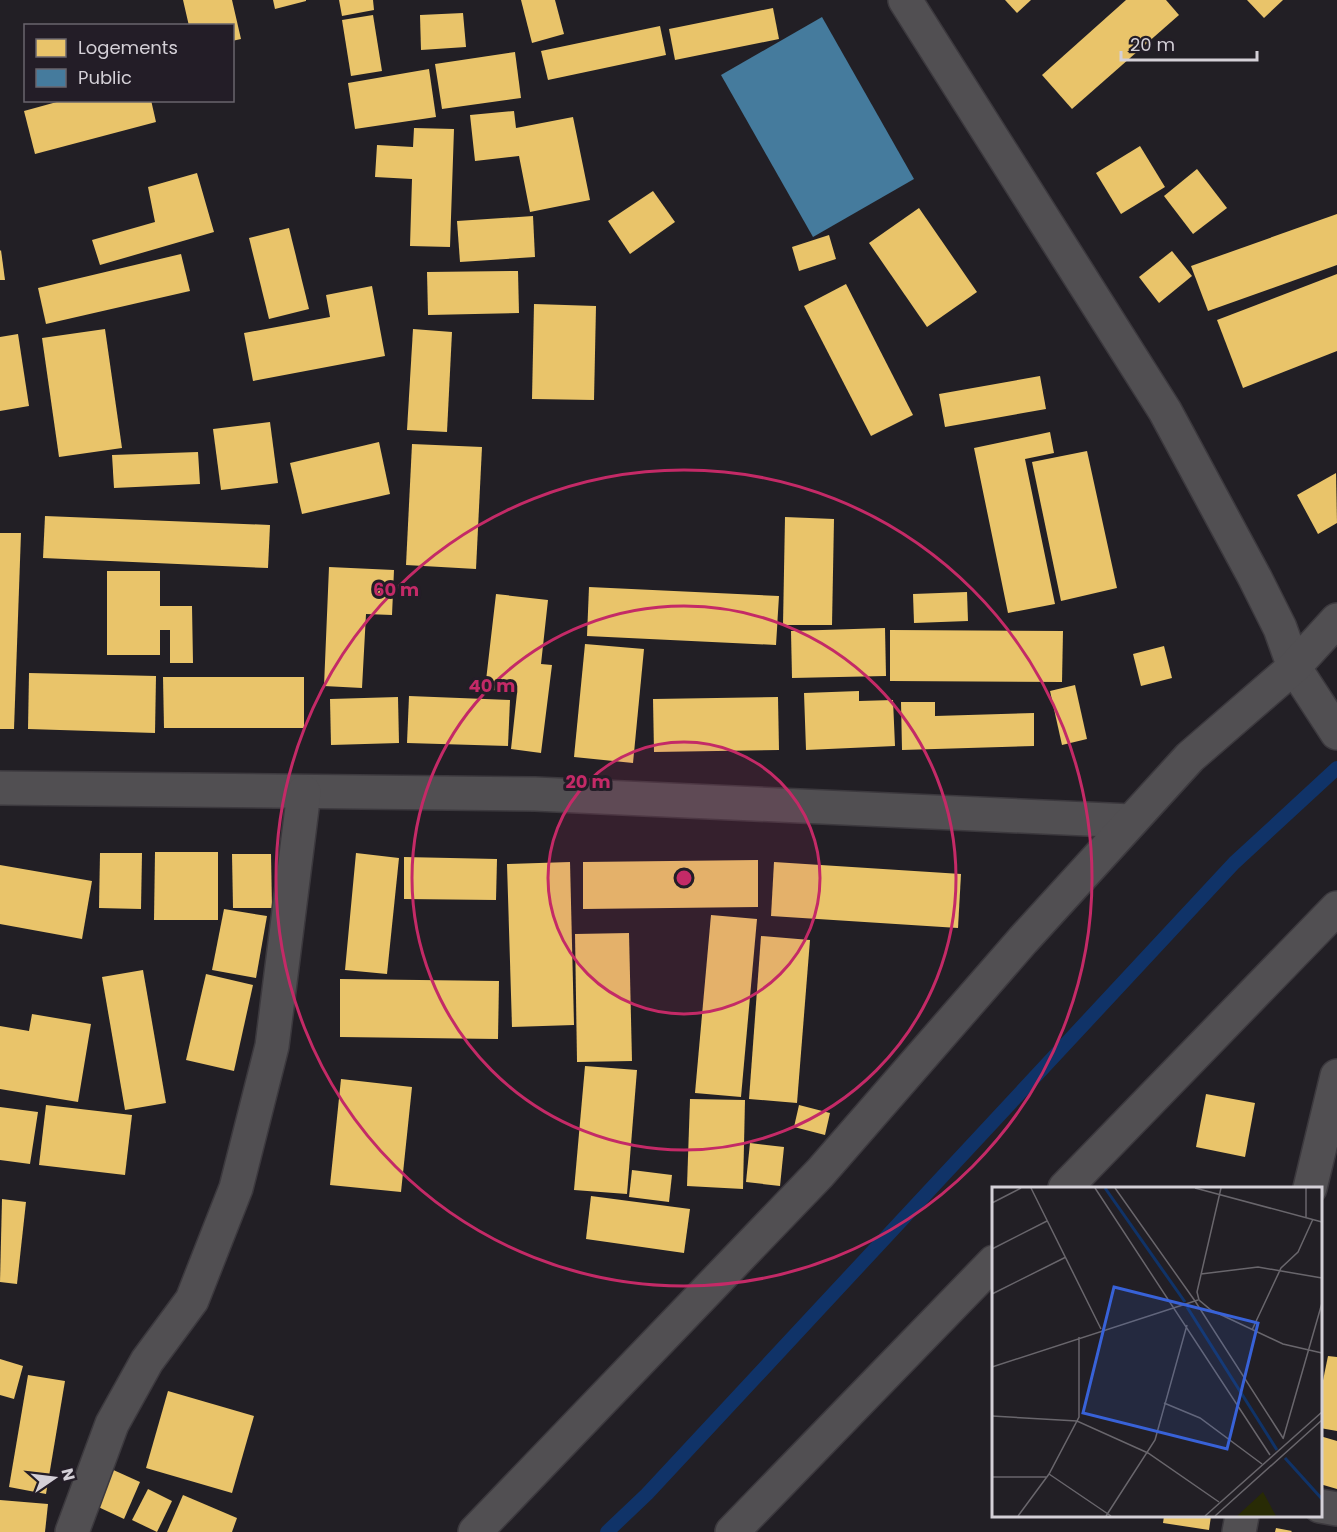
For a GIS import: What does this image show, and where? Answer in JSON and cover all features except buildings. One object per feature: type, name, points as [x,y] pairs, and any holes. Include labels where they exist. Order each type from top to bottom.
[{"type":"street","points":[[905,0],[1165,411],[1260,588],[1280,628],[1294,667],[1333,726]]},
{"type":"street","points":[[475,1532],[820,1173],[1023,940],[1190,757],[1294,667],[1337,620]]},
{"type":"street","points":[[0,788],[535,794],[1131,821]]},
{"type":"street","points":[[72,1532],[112,1424],[147,1361],[192,1300],[236,1188],[272,1046],[304,792]]},
{"type":"street","points":[[1066,1187],[1337,908]]},
{"type":"street","points":[[1310,1187],[1337,1076]]},
{"type":"street","points":[[732,1532],[992,1263]]},
{"type":"street","points":[[1322,1506],[1337,1509]]},
{"type":"street","points":[[1239,1532],[1242,1517]]},
{"type":"waterway","points":[[607,1532],[647,1494],[1234,863],[1337,768]]}]
